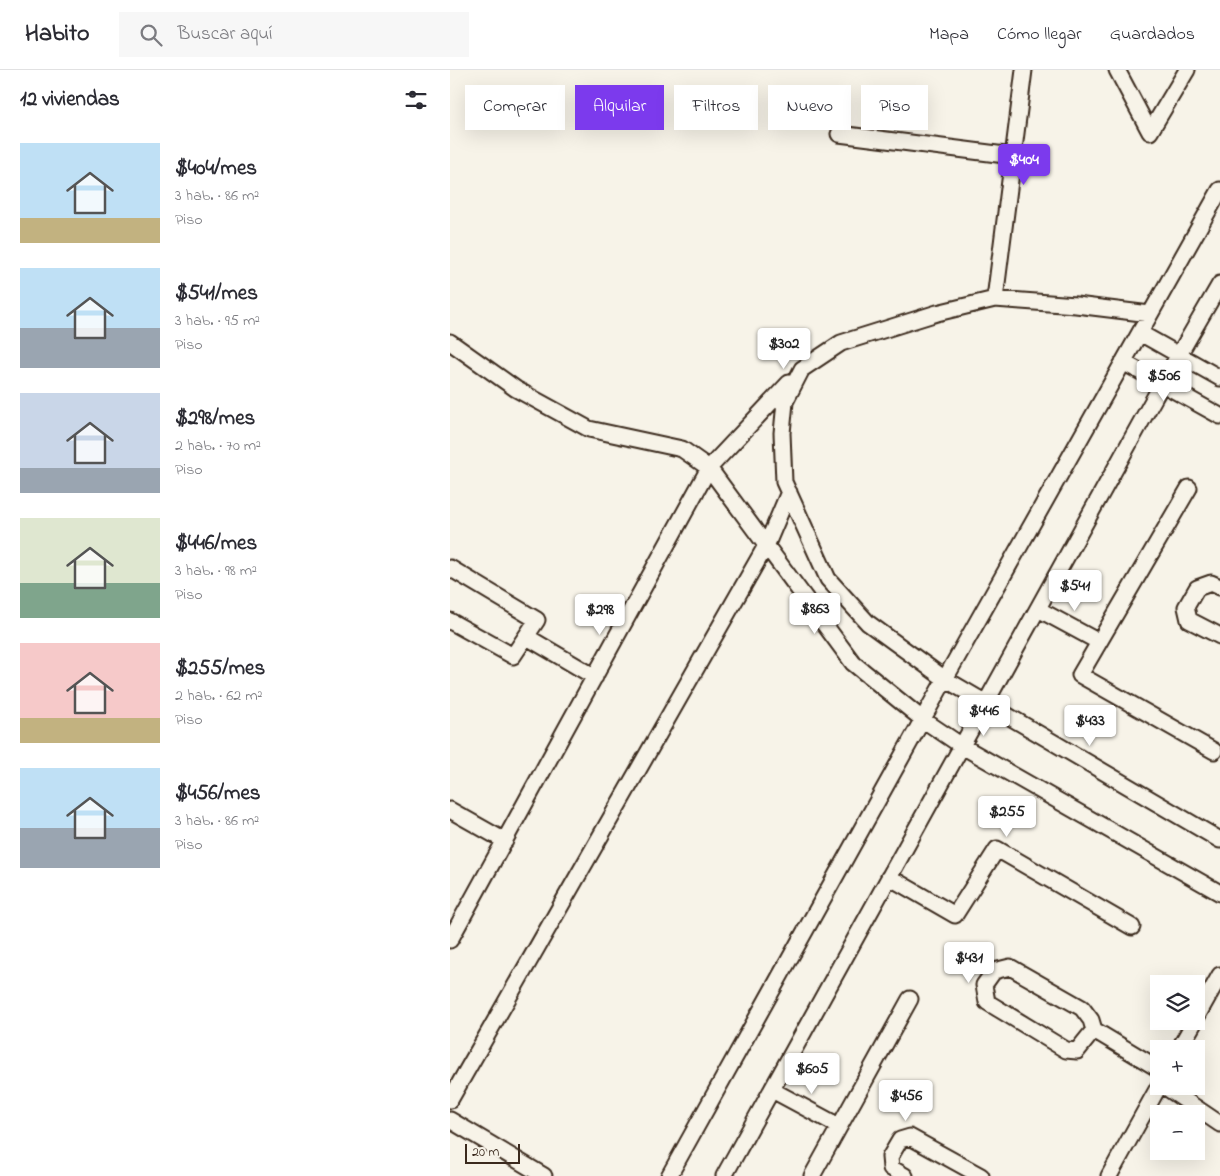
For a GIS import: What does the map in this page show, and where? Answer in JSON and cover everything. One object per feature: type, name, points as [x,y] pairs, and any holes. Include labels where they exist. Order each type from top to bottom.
[{"type":"street","points":[[995,299],[1024,70]]},
{"type":"street","points":[[1116,70],[1150,132],[1187,70]]},
{"type":"street","points":[[839,134],[1013,156]]},
{"type":"street","points":[[669,1176],[922,718],[1220,190]]},
{"type":"street","points":[[724,1176],[1162,384],[1180,356],[1220,284]]},
{"type":"street","points":[[450,940],[709,468],[802,369],[841,343],[937,313],[995,299],[1076,305],[1150,314]]},
{"type":"street","points":[[1140,333],[1220,378]]},
{"type":"street","points":[[450,342],[516,389],[589,429],[682,449],[709,468],[853,662],[922,718],[962,746],[1220,893]]},
{"type":"street","points":[[1123,362],[1220,416]]},
{"type":"street","points":[[802,369],[785,402],[782,434],[784,482],[828,579],[868,623],[945,679],[1220,840]]},
{"type":"street","points":[[1189,488],[1080,675],[1214,751]]},
{"type":"street","points":[[450,1100],[767,544],[789,492]]},
{"type":"street","points":[[450,568],[537,620],[513,656],[450,621]]},
{"type":"street","points":[[1220,588],[1211,583],[1197,588],[1186,607],[1190,620],[1220,636]]},
{"type":"street","points":[[1038,609],[1099,642]]},
{"type":"street","points":[[527,637],[595,677]]},
{"type":"street","points":[[450,810],[505,841]]},
{"type":"street","points":[[889,877],[955,915],[997,849],[1132,927]]},
{"type":"street","points":[[1094,1030],[1078,1051],[1066,1050],[987,1002],[984,985],[994,971],[1010,968],[1082,1008],[1091,1020],[1094,1030],[1150,1064]]},
{"type":"street","points":[[1205,1002],[1220,975]]},
{"type":"street","points":[[812,1176],[910,999]]},
{"type":"street","points":[[772,1090],[840,1126]]},
{"type":"street","points":[[1109,1176],[1154,1095]]},
{"type":"street","points":[[1177,1095],[1220,1124]]},
{"type":"street","points":[[450,1120],[544,1176]]},
{"type":"street","points":[[905,1176],[891,1168],[890,1157],[900,1140],[910,1137],[981,1176]]}]
